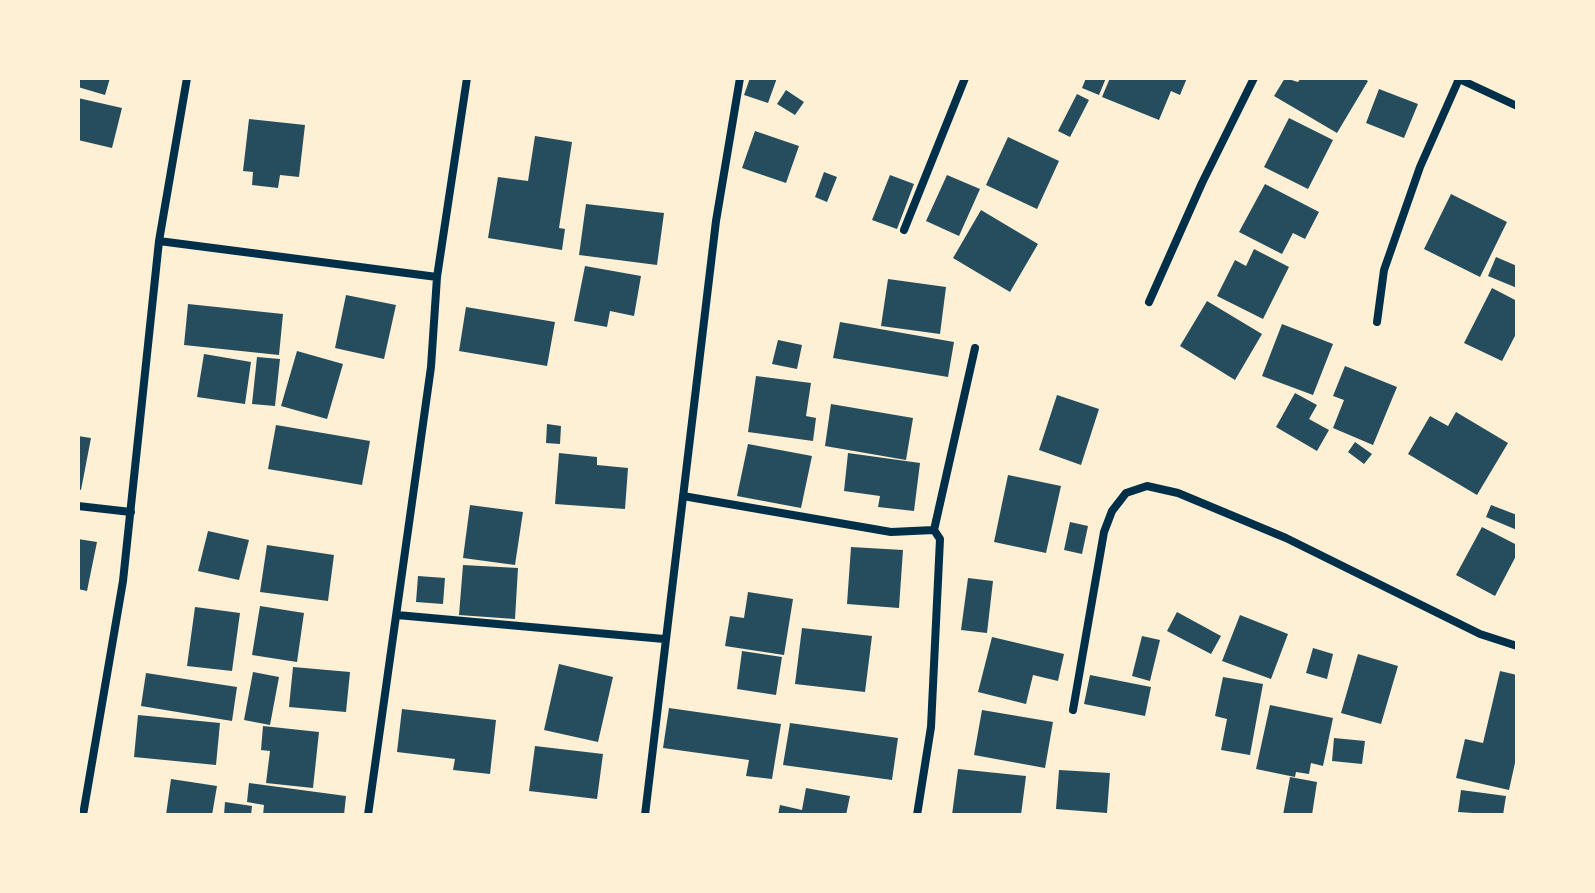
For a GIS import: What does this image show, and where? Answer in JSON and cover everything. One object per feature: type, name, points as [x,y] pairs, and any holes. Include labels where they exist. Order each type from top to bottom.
[{"type":"street","points":[[83,815],[123,581],[159,241],[187,78]]},
{"type":"street","points":[[368,815],[431,367],[437,277],[467,78]]},
{"type":"street","points":[[645,815],[716,221],[740,78]]},
{"type":"street","points":[[904,230],[965,78]]},
{"type":"street","points":[[1149,302],[1254,78]]},
{"type":"street","points":[[1377,322],[1384,270],[1420,167],[1458,78],[1517,106]]},
{"type":"street","points":[[159,241],[437,277]]},
{"type":"street","points":[[917,815],[931,727],[940,539],[934,530],[975,348]]},
{"type":"street","points":[[1073,710],[1104,532],[1112,511],[1126,493],[1147,486],[1178,493],[1286,538],[1480,634],[1517,646]]},
{"type":"street","points":[[683,496],[891,532],[934,530]]},
{"type":"street","points":[[78,506],[131,512]]},
{"type":"street","points":[[397,615],[664,639]]},
{"type":"building","points":[[78,78],[110,78],[105,95],[78,87]]},
{"type":"building","points":[[750,78],[777,78],[768,103],[744,95]]},
{"type":"building","points":[[1086,78],[1106,78],[1099,95],[1082,88]]},
{"type":"building","points":[[1110,78],[1187,78],[1180,95],[1171,91],[1159,120],[1102,97]]},
{"type":"building","points":[[1285,78],[1298,82],[1301,78],[1363,78],[1368,81],[1337,133],[1274,96]]},
{"type":"building","points":[[1379,89],[1418,104],[1404,138],[1366,123]]},
{"type":"building","points":[[786,90],[804,102],[795,115],[777,104]]},
{"type":"building","points":[[1077,94],[1089,100],[1070,137],[1058,131]]},
{"type":"building","points":[[78,98],[122,108],[112,148],[78,140]]},
{"type":"building","points":[[1289,118],[1333,140],[1308,189],[1264,167]]},
{"type":"building","points":[[249,119],[305,125],[299,177],[280,175],[278,188],[252,185],[253,172],[243,171]]},
{"type":"building","points":[[755,131],[799,146],[786,183],[742,168]]},
{"type":"building","points":[[535,136],[572,142],[559,228],[565,229],[562,250],[488,238],[498,177],[528,181]]},
{"type":"building","points":[[1008,137],[1059,161],[1037,209],[986,185]]},
{"type":"building","points":[[824,172],[837,177],[827,202],[815,197]]},
{"type":"building","points":[[890,175],[914,184],[897,229],[872,220]]},
{"type":"building","points":[[947,175],[980,189],[959,236],[926,221]]},
{"type":"building","points":[[1265,184],[1319,212],[1305,239],[1293,233],[1282,254],[1239,232]]},
{"type":"building","points":[[1451,194],[1507,222],[1480,277],[1424,249]]},
{"type":"building","points":[[586,204],[664,213],[657,265],[579,255]]},
{"type":"building","points":[[981,210],[1038,244],[1010,292],[953,258]]},
{"type":"building","points":[[1254,249],[1289,267],[1263,319],[1217,296],[1235,260],[1246,266]]},
{"type":"building","points":[[1496,257],[1517,266],[1517,288],[1488,276]]},
{"type":"building","points":[[585,266],[641,276],[634,316],[610,311],[607,327],[574,321]]},
{"type":"building","points":[[888,279],[946,287],[940,334],[881,326]]},
{"type":"building","points":[[1492,288],[1517,301],[1517,332],[1502,361],[1464,343]]},
{"type":"building","points":[[346,295],[396,305],[384,359],[335,348]]},
{"type":"building","points":[[1207,301],[1262,334],[1235,380],[1180,346]]},
{"type":"building","points":[[188,304],[283,314],[279,355],[184,345]]},
{"type":"building","points":[[466,307],[555,322],[547,366],[459,351]]},
{"type":"building","points":[[840,322],[954,342],[948,377],[833,358]]},
{"type":"building","points":[[1282,324],[1333,344],[1313,395],[1262,376]]},
{"type":"building","points":[[778,340],[802,345],[797,369],[772,364]]},
{"type":"building","points":[[297,351],[343,364],[327,419],[281,406]]},
{"type":"building","points":[[204,354],[251,362],[245,404],[197,397]]},
{"type":"building","points":[[257,357],[280,359],[275,406],[252,404]]},
{"type":"building","points":[[1345,366],[1397,387],[1373,445],[1333,428],[1344,400],[1333,396]]},
{"type":"building","points":[[756,376],[811,383],[806,416],[816,418],[813,441],[748,432]]},
{"type":"building","points":[[1295,393],[1317,405],[1309,419],[1329,430],[1317,451],[1276,427]]},
{"type":"building","points":[[1057,395],[1099,409],[1081,465],[1039,450]]},
{"type":"building","points":[[831,404],[913,418],[906,460],[825,446]]},
{"type":"building","points":[[1456,412],[1508,443],[1477,495],[1408,454],[1430,416],[1448,426]]},
{"type":"building","points":[[547,424],[561,426],[560,444],[546,443]]},
{"type":"building","points":[[276,425],[370,441],[362,485],[268,469]]},
{"type":"building","points":[[78,436],[91,438],[81,490],[78,489]]},
{"type":"building","points":[[1355,442],[1372,454],[1364,464],[1348,452]]},
{"type":"building","points":[[748,444],[812,456],[801,508],[737,496]]},
{"type":"building","points":[[559,453],[597,457],[597,465],[628,468],[625,509],[555,504]]},
{"type":"building","points":[[848,453],[920,463],[914,511],[878,507],[880,496],[844,491]]},
{"type":"building","points":[[1008,475],[1061,486],[1046,553],[994,542]]},
{"type":"building","points":[[470,505],[523,512],[515,565],[463,558]]},
{"type":"building","points":[[1491,505],[1517,515],[1517,530],[1486,517]]},
{"type":"building","points":[[1070,522],[1088,526],[1082,554],[1064,550]]},
{"type":"building","points":[[1482,527],[1517,545],[1517,554],[1495,596],[1456,575]]},
{"type":"building","points":[[208,531],[249,540],[239,580],[198,571]]},
{"type":"building","points":[[78,539],[97,542],[87,591],[78,589]]},
{"type":"building","points":[[267,545],[334,555],[328,601],[260,592]]},
{"type":"building","points":[[851,547],[903,550],[899,608],[847,604]]},
{"type":"building","points":[[463,565],[518,568],[515,619],[459,615]]},
{"type":"building","points":[[418,576],[445,578],[443,604],[416,602]]},
{"type":"building","points":[[968,578],[993,581],[987,633],[961,630]]},
{"type":"building","points":[[748,592],[793,599],[784,655],[725,646],[730,616],[744,618]]},
{"type":"building","points":[[260,606],[304,613],[297,662],[252,655]]},
{"type":"building","points":[[195,607],[240,613],[232,671],[187,666]]},
{"type":"building","points":[[1177,612],[1221,636],[1211,654],[1167,631]]},
{"type":"building","points":[[1240,615],[1288,634],[1271,679],[1222,661]]},
{"type":"building","points":[[802,628],[872,636],[865,692],[795,684]]},
{"type":"building","points":[[1142,636],[1160,640],[1150,681],[1132,676]]},
{"type":"building","points":[[992,637],[1064,654],[1058,681],[1033,675],[1026,704],[978,692]]},
{"type":"building","points":[[1313,648],[1333,654],[1327,679],[1306,673]]},
{"type":"building","points":[[742,651],[782,657],[776,695],[737,689]]},
{"type":"building","points":[[1358,654],[1398,666],[1381,724],[1341,713]]},
{"type":"building","points":[[559,664],[613,677],[598,742],[544,730]]},
{"type":"building","points":[[293,667],[350,672],[346,712],[289,707]]},
{"type":"building","points":[[1500,671],[1517,675],[1517,754],[1509,790],[1456,778],[1465,739],[1483,743]]},
{"type":"building","points":[[253,672],[279,677],[270,725],[244,720]]},
{"type":"building","points":[[146,673],[237,687],[232,721],[141,706]]},
{"type":"building","points":[[1090,675],[1151,687],[1145,716],[1084,704]]},
{"type":"building","points":[[1223,677],[1263,684],[1250,755],[1221,750],[1227,719],[1215,716]]},
{"type":"building","points":[[1270,705],[1333,718],[1323,766],[1311,763],[1309,774],[1296,772],[1295,777],[1256,769]]},
{"type":"building","points":[[669,708],[781,724],[772,779],[746,776],[749,760],[663,748]]},
{"type":"building","points":[[402,709],[496,720],[490,774],[453,770],[455,759],[397,752]]},
{"type":"building","points":[[982,710],[1053,722],[1045,768],[974,755]]},
{"type":"building","points":[[138,715],[220,723],[216,765],[134,757]]},
{"type":"building","points":[[790,723],[898,738],[892,780],[783,765]]},
{"type":"building","points":[[263,726],[319,732],[313,788],[266,783],[270,751],[261,750]]},
{"type":"building","points":[[1334,738],[1365,741],[1362,764],[1332,761]]},
{"type":"building","points":[[535,746],[603,754],[597,799],[529,791]]},
{"type":"building","points":[[958,769],[1026,776],[1021,815],[952,815]]},
{"type":"building","points":[[1059,770],[1110,773],[1107,813],[1056,809]]},
{"type":"building","points":[[1290,777],[1317,782],[1312,815],[1283,815]]},
{"type":"building","points":[[171,779],[217,786],[212,815],[166,815]]},
{"type":"building","points":[[249,783],[346,796],[344,815],[263,815],[264,805],[247,802]]},
{"type":"building","points":[[806,788],[850,796],[846,815],[778,815],[780,805],[802,810]]},
{"type":"building","points":[[1461,790],[1506,796],[1503,815],[1458,812]]},
{"type":"building","points":[[225,802],[252,806],[251,815],[224,815]]}]
